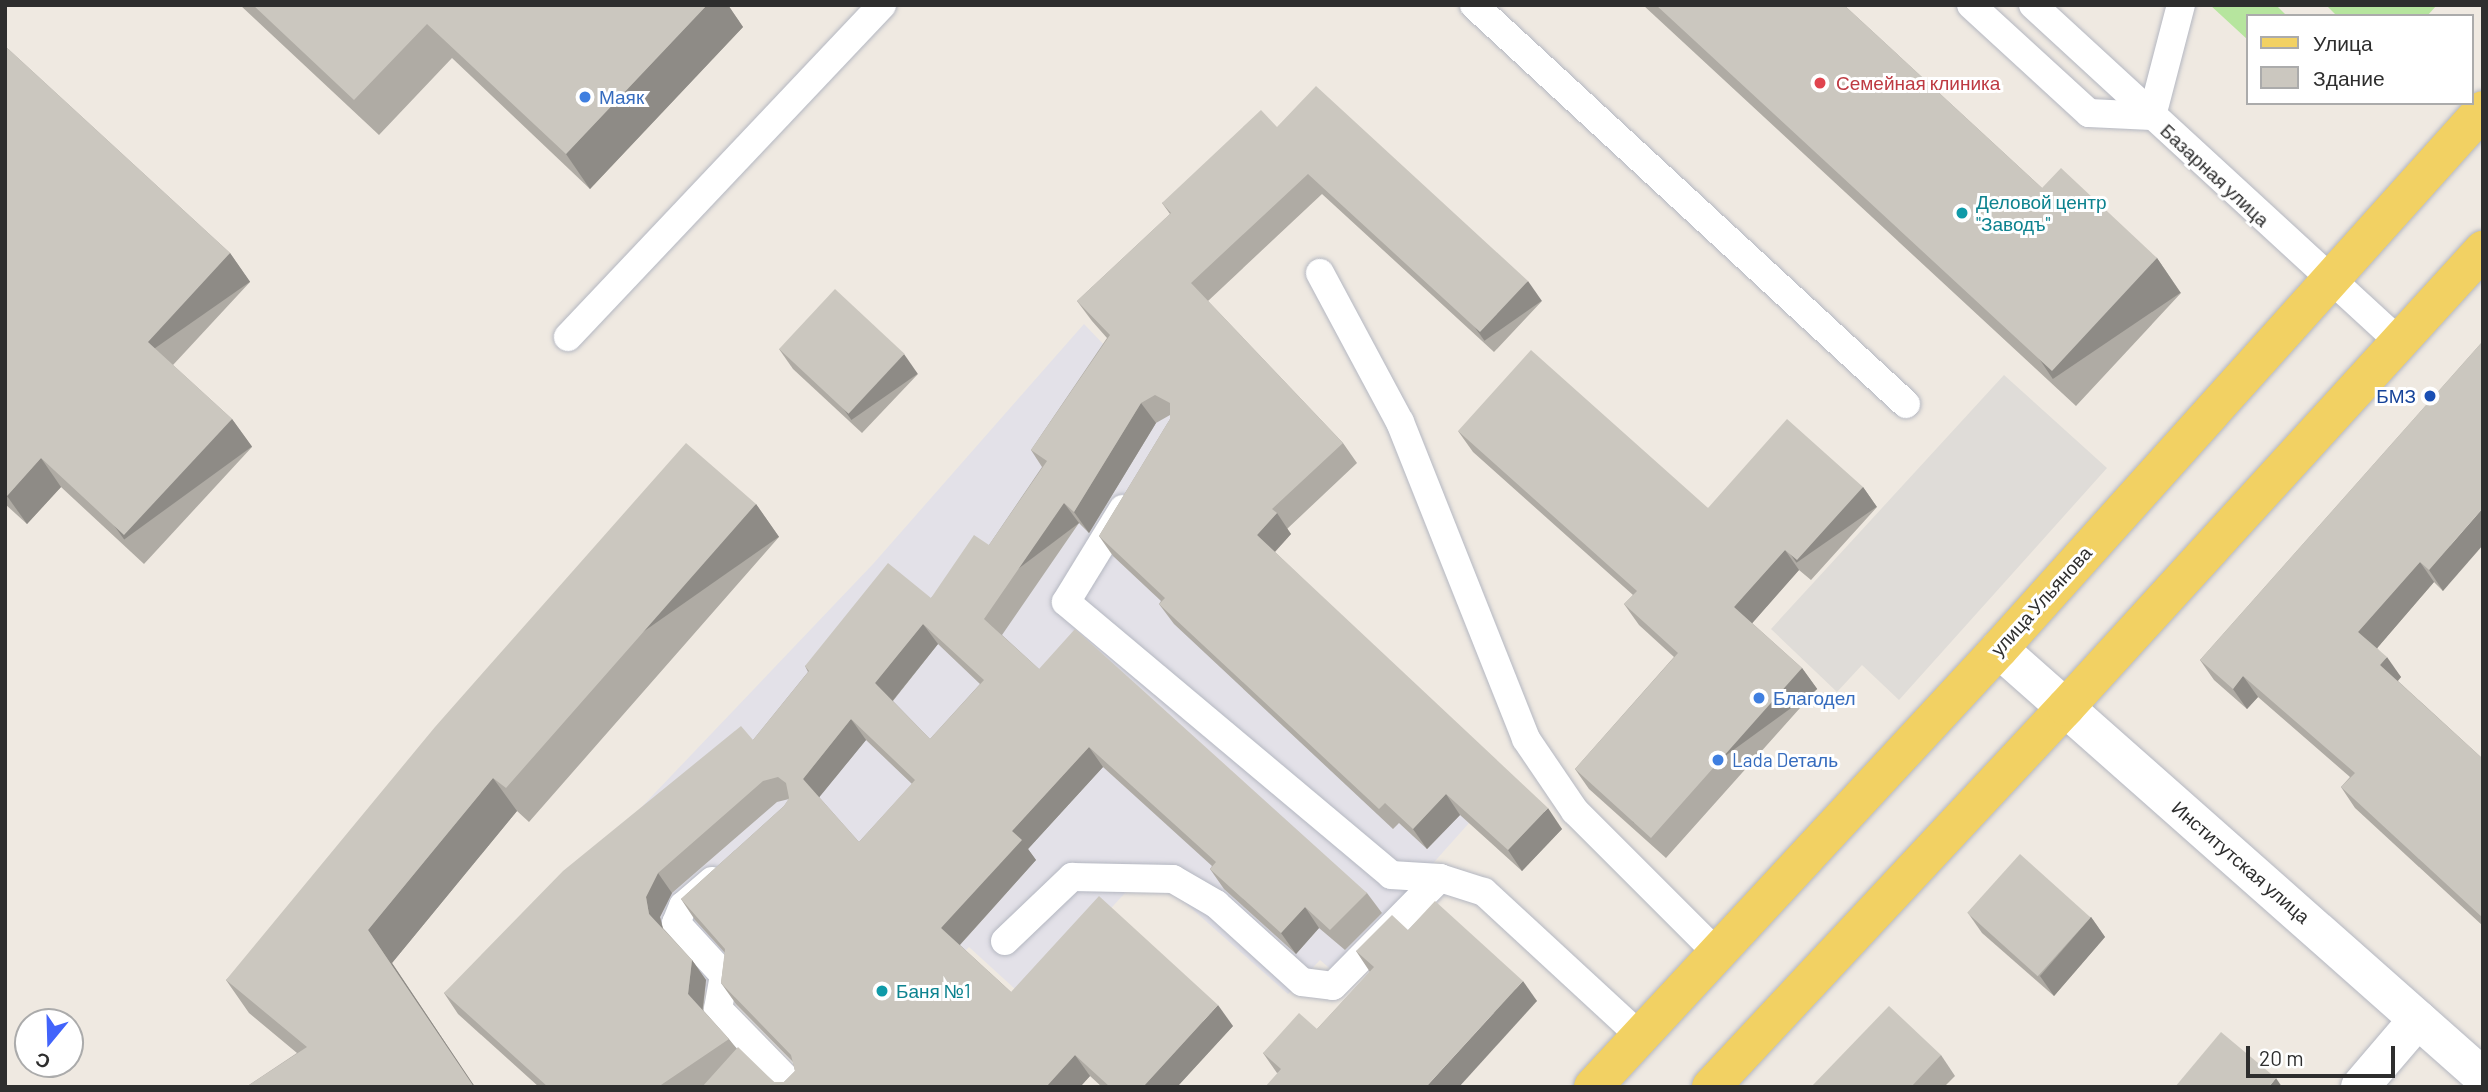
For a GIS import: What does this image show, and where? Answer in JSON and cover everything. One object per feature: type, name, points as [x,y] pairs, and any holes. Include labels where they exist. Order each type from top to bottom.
[{"type":"main road","name":"улица Ульянова","points":[[1592,1087],[1999,649],[2483,110]]},
{"type":"main road","points":[[1711,1087],[2066,708],[2483,250]]},
{"type":"street","name":"Институтская улица","points":[[1999,649],[2483,1077]]},
{"type":"street","points":[[2360,1087],[2418,1019]]},
{"type":"lane","points":[[568,337],[882,5]]},
{"type":"lane","points":[[1474,5],[1906,404]]},
{"type":"lane","points":[[1971,5],[2088,113],[2152,116],[2181,5]]},
{"type":"lane","name":"Базарная улица","points":[[2033,5],[2399,342]]},
{"type":"lane","points":[[1320,273],[1400,422],[1526,738],[1575,811],[1716,952]]},
{"type":"lane","points":[[1135,489],[1066,602],[1391,875],[1440,878],[1484,892],[1640,1036]]},
{"type":"lane","points":[[736,860],[683,906],[676,923],[724,975],[718,1009],[794,1087]]},
{"type":"lane","points":[[1005,941],[1072,877],[1173,879],[1216,904],[1302,982],[1333,986],[1440,878]]},
{"type":"shaded area","points":[[1084,324],[1201,446],[1172,470],[1469,823],[1335,973],[1320,960],[1288,994],[1147,869],[1027,1000],[969,947],[962,954],[822,903],[726,1008],[572,880],[873,564]]},
{"type":"shaded area","points":[[2004,375],[2107,468],[1899,700],[1862,665],[1837,692],[1771,629]]},
{"type":"green space","points":[[2210,5],[2276,5],[2285,14],[2246,14],[2246,38]]},
{"type":"green space","points":[[2326,5],[2437,5],[2429,14],[2335,14]]},
{"type":"building","name":"Маяк","points":[[253,5],[707,5],[566,154],[427,24],[354,100]]},
{"type":"building","name":"Деловой центр \"Заводъ\"","points":[[1656,5],[1844,5],[2042,188],[2061,168],[2157,258],[2052,371]]},
{"type":"building","points":[[5,46],[230,253],[148,342],[232,419],[124,535],[41,458],[7,496],[5,494]]},
{"type":"building","points":[[1316,86],[1528,281],[1480,332],[1308,174],[1191,283],[1343,443],[1272,509],[1277,513],[1257,535],[1548,808],[1508,850],[1446,794],[1413,829],[1385,803],[1379,809],[1159,604],[1165,598],[1099,536],[1170,419],[1170,403],[1155,395],[1141,403],[1074,512],[1064,503],[984,619],[1039,669],[1075,629],[1367,893],[1330,930],[1305,907],[1281,933],[1210,869],[1216,862],[1089,747],[1012,831],[1022,840],[941,928],[1011,992],[1099,896],[1218,1005],[1143,1087],[1110,1087],[1075,1055],[1046,1087],[702,1087],[738,1047],[774,1082],[784,1082],[795,1071],[791,1055],[721,983],[725,949],[681,899],[784,806],[789,798],[786,783],[778,777],[763,781],[658,873],[646,897],[649,914],[692,960],[688,994],[729,1039],[658,1087],[548,1087],[444,993],[563,871],[741,726],[753,740],[809,671],[805,666],[888,563],[931,598],[974,535],[989,545],[1047,461],[1031,450],[1110,335],[1077,301],[1171,213],[1162,203],[1261,110],[1277,127]],"holes":[[[923,624],[984,680],[930,739],[875,683]],[[851,719],[915,780],[859,842],[803,779]]]},
{"type":"building","points":[[835,289],[904,354],[849,414],[779,349]]},
{"type":"building","points":[[2483,341],[2483,508],[2429,570],[2420,562],[2358,632],[2387,657],[2380,665],[2483,759],[2483,918],[2341,787],[2355,773],[2243,676],[2233,689],[2200,660]]},
{"type":"building","points":[[1531,350],[1708,508],[1787,419],[1863,487],[1797,560],[1785,550],[1734,607],[1802,668],[1651,838],[1575,769],[1678,653],[1624,604],[1637,591],[1458,431]]},
{"type":"building","points":[[686,443],[756,504],[506,788],[493,778],[368,930],[474,1087],[246,1087],[307,1047],[226,980],[435,727]]},
{"type":"building","points":[[2020,854],[2091,918],[2038,976],[1967,913]]},
{"type":"building","points":[[1435,901],[1523,981],[1426,1087],[1265,1087],[1281,1069],[1263,1053],[1299,1013],[1317,1029],[1374,967],[1356,951],[1392,915],[1408,930]]},
{"type":"building","points":[[1889,1006],[1941,1055],[1911,1087],[1811,1087]]},
{"type":"building","points":[[2221,1032],[2276,1078],[2269,1087],[2175,1087]]},
{"type":"place","name":"Семейная клиника","points":[[1820,83]]},
{"type":"place","name":"Маяк","points":[[585,97]]},
{"type":"place","name":"Деловой центр \"Заводъ\"","points":[[1962,213]]},
{"type":"place","name":"БМЗ","points":[[2430,396]]},
{"type":"place","name":"Благодел","points":[[1759,698]]},
{"type":"place","name":"Lada Dеталь","points":[[1718,760]]},
{"type":"place","name":"Баня №1","points":[[882,991]]}]
